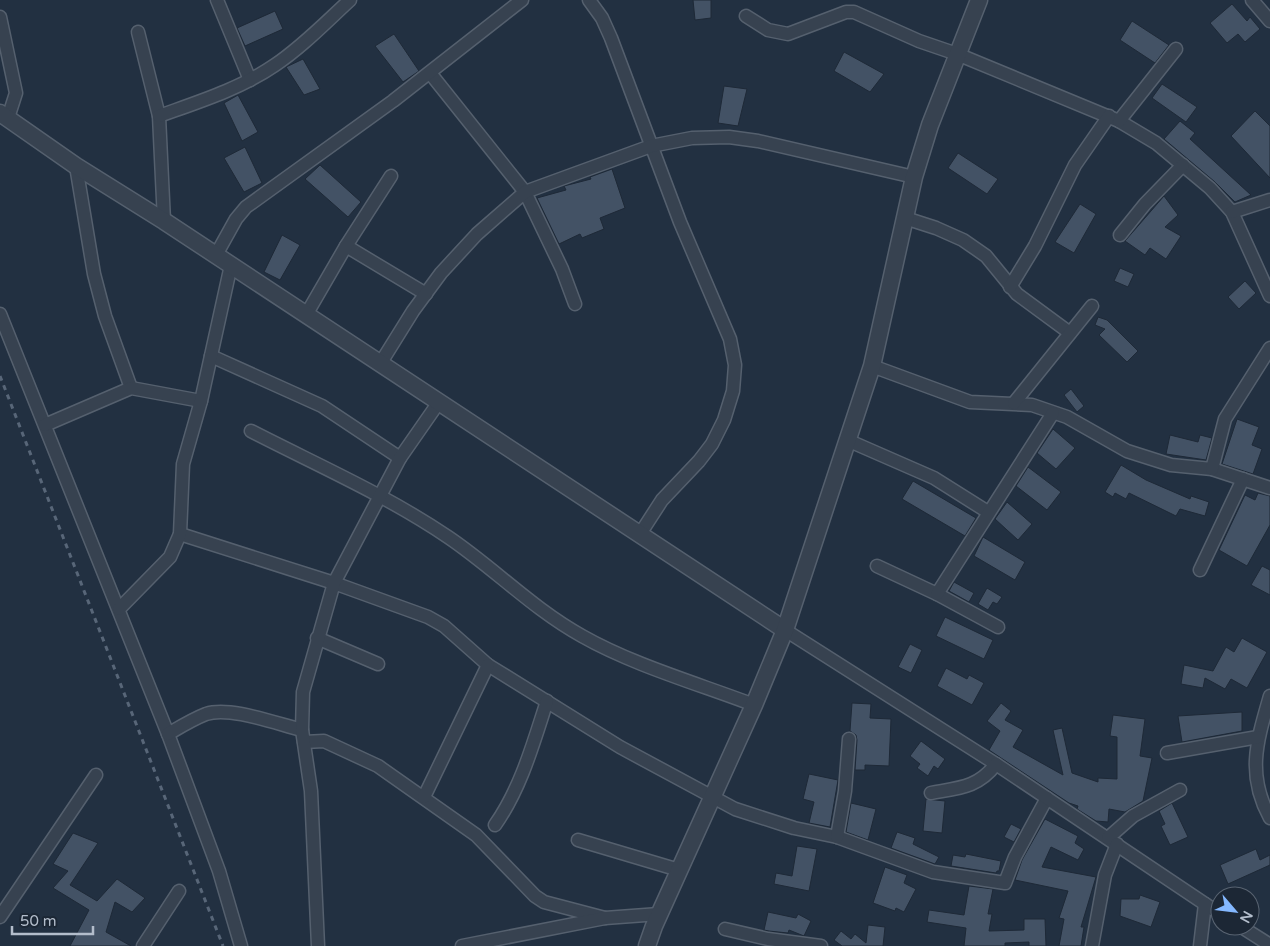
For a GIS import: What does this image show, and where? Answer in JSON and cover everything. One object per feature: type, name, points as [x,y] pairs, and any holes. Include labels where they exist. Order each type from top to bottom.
[{"type":"street","points":[[217,0],[250,80]]},
{"type":"street","points":[[159,116],[210,98],[250,80],[296,50],[350,0]]},
{"type":"street","points":[[216,255],[236,219],[246,207],[430,73],[522,0]]},
{"type":"street","points":[[589,0],[602,18],[611,38],[680,222],[730,339],[735,365],[733,392],[724,420],[712,444],[699,461],[662,500],[640,534]]},
{"type":"street","points":[[647,946],[659,914],[754,705],[784,630],[872,366],[914,177],[930,125],[979,0]]},
{"type":"street","points":[[1252,0],[1270,21]]},
{"type":"street","points":[[746,16],[777,34],[788,34],[846,12],[854,12],[919,41],[957,54],[1114,119],[1156,143],[1210,188],[1232,212],[1270,296]]},
{"type":"street","points":[[0,17],[16,93],[4,116],[76,166],[216,255],[784,630],[996,764],[1210,907]]},
{"type":"street","points":[[138,32],[159,116],[164,221]]},
{"type":"street","points":[[1010,287],[1035,246],[1075,166],[1176,49]]},
{"type":"street","points":[[430,73],[525,192],[562,269],[575,304]]},
{"type":"street","points":[[380,364],[426,294],[477,234],[525,192],[651,146],[692,138],[729,137],[758,140],[914,177]]},
{"type":"street","points":[[1120,235],[1145,204],[1183,165]]},
{"type":"street","points":[[76,166],[94,274],[105,316],[131,388]]},
{"type":"street","points":[[306,315],[346,246],[391,176]]},
{"type":"street","points":[[1232,212],[1270,200]]},
{"type":"street","points":[[905,218],[936,228],[963,240],[986,256],[1017,294],[1070,333]]},
{"type":"street","points":[[346,246],[426,294]]},
{"type":"street","points":[[120,609],[170,557],[180,534],[183,464],[201,401],[231,265]]},
{"type":"street","points":[[1014,403],[1092,306]]},
{"type":"street","points":[[0,314],[120,609],[168,734],[219,871],[241,946]]},
{"type":"street","points":[[1212,469],[1225,419],[1270,348]]},
{"type":"street","points":[[211,356],[322,406],[400,458]]},
{"type":"street","points":[[872,366],[970,402],[1032,405],[1067,417],[1127,451],[1171,465],[1212,469],[1270,488]]},
{"type":"street","points":[[45,424],[131,388],[201,401]]},
{"type":"street","points":[[318,946],[311,791],[303,736],[303,692],[334,583],[400,458],[439,402]]},
{"type":"street","points":[[937,594],[1053,412]]},
{"type":"street","points":[[251,431],[379,496],[459,544],[492,568],[550,617],[582,637],[621,655],[754,705]]},
{"type":"street","points":[[847,440],[934,478],[988,512]]},
{"type":"street","points":[[1200,570],[1243,479]]},
{"type":"street","points":[[180,534],[334,583],[428,617],[444,626],[488,665],[620,747],[713,798],[735,809],[761,818],[837,837],[933,872],[1005,883],[1015,857],[1047,798]]},
{"type":"street","points":[[877,566],[937,594],[998,627]]},
{"type":"street","points":[[317,638],[378,664]]},
{"type":"street","points":[[424,797],[488,665]]},
{"type":"street","points":[[1270,696],[1258,737],[1255,762],[1256,782],[1262,804],[1270,818]]},
{"type":"street","points":[[495,825],[508,807],[517,788],[547,701]]},
{"type":"street","points":[[168,734],[207,714],[216,712],[232,713],[324,742],[346,751],[378,766],[476,835],[535,896],[544,902],[605,918]]},
{"type":"street","points":[[1167,752],[1258,737]]},
{"type":"street","points":[[837,837],[849,739]]},
{"type":"street","points":[[931,793],[967,786],[980,781],[996,764]]},
{"type":"street","points":[[0,917],[96,775]]},
{"type":"street","points":[[1092,946],[1112,841],[1133,816],[1180,790]]},
{"type":"street","points":[[578,840],[679,870]]},
{"type":"street","points":[[143,946],[179,891]]},
{"type":"street","points":[[1200,946],[1205,904]]},
{"type":"street","points":[[462,946],[605,918],[659,914]]},
{"type":"street","points":[[725,929],[768,939],[821,946]]},
{"type":"street","points":[[1256,936],[1270,945]]},
{"type":"building","points":[[693,0],[711,0],[711,18],[695,20]]},
{"type":"building","points":[[1232,4],[1247,21],[1250,17],[1260,29],[1245,42],[1238,34],[1227,43],[1210,23]]},
{"type":"building","points":[[275,11],[283,29],[245,46],[237,28]]},
{"type":"building","points":[[1132,21],[1169,45],[1155,63],[1120,40]]},
{"type":"building","points":[[394,34],[419,71],[403,82],[375,46]]},
{"type":"building","points":[[844,52],[884,74],[870,92],[834,71]]},
{"type":"building","points":[[303,59],[320,89],[304,95],[286,67]]},
{"type":"building","points":[[1162,84],[1197,107],[1186,122],[1152,98]]},
{"type":"building","points":[[724,86],[747,89],[738,126],[718,123]]},
{"type":"building","points":[[238,95],[258,132],[242,141],[224,103]]},
{"type":"building","points":[[1255,111],[1270,126],[1270,178],[1231,136]]},
{"type":"building","points":[[1180,121],[1195,133],[1190,139],[1251,195],[1235,202],[1215,182],[1164,139]]},
{"type":"building","points":[[245,147],[262,183],[244,192],[224,158]]},
{"type":"building","points":[[958,153],[998,179],[987,194],[948,168]]},
{"type":"building","points":[[320,165],[361,202],[348,217],[305,179]]},
{"type":"building","points":[[612,169],[625,208],[600,218],[604,229],[582,238],[580,234],[559,244],[537,198],[566,190],[564,186],[591,179],[590,177]]},
{"type":"building","points":[[1164,196],[1178,215],[1165,227],[1181,236],[1166,259],[1150,248],[1145,255],[1125,241]]},
{"type":"building","points":[[1080,204],[1096,214],[1074,253],[1055,242]]},
{"type":"building","points":[[282,235],[300,245],[280,280],[264,272]]},
{"type":"building","points":[[1120,268],[1134,274],[1128,287],[1114,281]]},
{"type":"building","points":[[1245,281],[1256,293],[1239,309],[1228,297]]},
{"type":"building","points":[[1098,317],[1107,320],[1138,351],[1127,362],[1099,335],[1105,329],[1095,325]]},
{"type":"building","points":[[1071,389],[1084,406],[1077,412],[1064,395]]},
{"type":"building","points":[[1237,419],[1259,427],[1252,445],[1262,449],[1253,474],[1222,464]]},
{"type":"building","points":[[1053,429],[1075,448],[1056,469],[1037,453]]},
{"type":"building","points":[[1170,435],[1198,442],[1200,435],[1212,438],[1206,460],[1166,454]]},
{"type":"building","points":[[1121,465],[1146,480],[1190,499],[1191,496],[1209,502],[1205,516],[1180,509],[1176,516],[1129,493],[1126,499],[1115,493],[1113,497],[1105,492]]},
{"type":"building","points":[[1028,467],[1061,492],[1047,510],[1016,486]]},
{"type":"building","points":[[913,481],[976,518],[965,536],[902,499]]},
{"type":"building","points":[[1258,493],[1270,496],[1270,525],[1247,566],[1219,550],[1245,495],[1255,500]]},
{"type":"building","points":[[1007,502],[1032,524],[1018,540],[995,519]]},
{"type":"building","points":[[983,537],[1025,562],[1015,580],[974,556]]},
{"type":"building","points":[[1262,566],[1270,570],[1270,595],[1251,585]]},
{"type":"building","points":[[954,582],[974,593],[969,602],[949,591]]},
{"type":"building","points":[[987,588],[1002,597],[997,604],[993,602],[988,610],[978,604]]},
{"type":"building","points":[[945,617],[993,640],[984,659],[936,636]]},
{"type":"building","points":[[1242,638],[1267,652],[1247,688],[1231,679],[1225,689],[1205,678],[1203,688],[1181,684],[1184,665],[1213,671],[1226,647],[1234,652]]},
{"type":"building","points":[[910,644],[922,650],[911,673],[898,667]]},
{"type":"building","points":[[946,668],[967,679],[969,675],[984,683],[972,705],[937,686]]},
{"type":"building","points":[[852,703],[871,704],[870,718],[891,719],[889,766],[865,765],[865,770],[855,770],[857,740],[856,735],[850,731]]},
{"type":"building","points":[[1001,703],[1011,711],[1005,720],[1023,730],[1013,747],[1063,775],[1053,730],[1062,728],[1072,773],[1098,782],[1098,778],[1117,779],[1117,737],[1110,736],[1113,715],[1145,719],[1140,756],[1152,758],[1143,801],[1125,812],[1109,809],[1108,822],[1096,821],[1077,809],[1078,806],[1069,803],[989,750],[1000,731],[987,721]]},
{"type":"building","points":[[1242,712],[1242,731],[1182,742],[1178,716]]},
{"type":"building","points":[[921,741],[945,759],[938,769],[934,766],[928,776],[917,768],[920,764],[910,756]]},
{"type":"building","points":[[809,774],[838,780],[830,827],[809,823],[814,802],[803,799]]},
{"type":"building","points":[[926,799],[945,801],[942,833],[923,831]]},
{"type":"building","points":[[851,803],[876,809],[868,840],[846,832]]},
{"type":"building","points":[[1172,803],[1188,837],[1170,845],[1161,826],[1165,824],[1159,811]]},
{"type":"building","points":[[1045,819],[1078,836],[1075,843],[1084,849],[1078,860],[1051,847],[1042,867],[1096,877],[1081,927],[1084,927],[1081,946],[1059,946],[1064,919],[1059,918],[1068,891],[1015,880],[1022,860]]},
{"type":"building","points":[[1011,824],[1021,829],[1014,842],[1004,837]]},
{"type":"building","points":[[897,832],[915,838],[913,844],[939,857],[935,864],[891,848]]},
{"type":"building","points":[[73,833],[98,843],[70,885],[97,901],[117,879],[145,898],[132,912],[115,902],[106,932],[131,946],[70,946],[89,910],[53,888],[68,871],[53,864]]},
{"type":"building","points":[[797,846],[817,849],[809,891],[774,884],[776,873],[792,876]]},
{"type":"building","points":[[1256,849],[1260,860],[1270,855],[1270,865],[1228,884],[1220,865]]},
{"type":"building","points":[[966,854],[1001,861],[999,871],[996,873],[951,866],[953,855],[965,857]]},
{"type":"building","points":[[885,867],[907,875],[904,883],[916,889],[904,912],[896,908],[895,911],[873,903]]},
{"type":"building","points":[[969,886],[993,889],[988,914],[992,914],[989,931],[1024,930],[1024,919],[1045,919],[1046,946],[1029,946],[1029,942],[1005,943],[1005,946],[964,946],[966,928],[927,922],[929,910],[964,915]]},
{"type":"building","points":[[1140,895],[1160,902],[1151,927],[1120,916],[1121,899],[1139,899]]},
{"type":"building","points":[[768,912],[796,918],[798,914],[811,921],[804,936],[789,930],[788,933],[764,930]]},
{"type":"building","points":[[868,925],[885,927],[883,946],[842,946],[834,940],[841,931],[851,939],[855,934],[866,943]]},
{"type":"railway","points":[[0,376],[223,946]]}]
